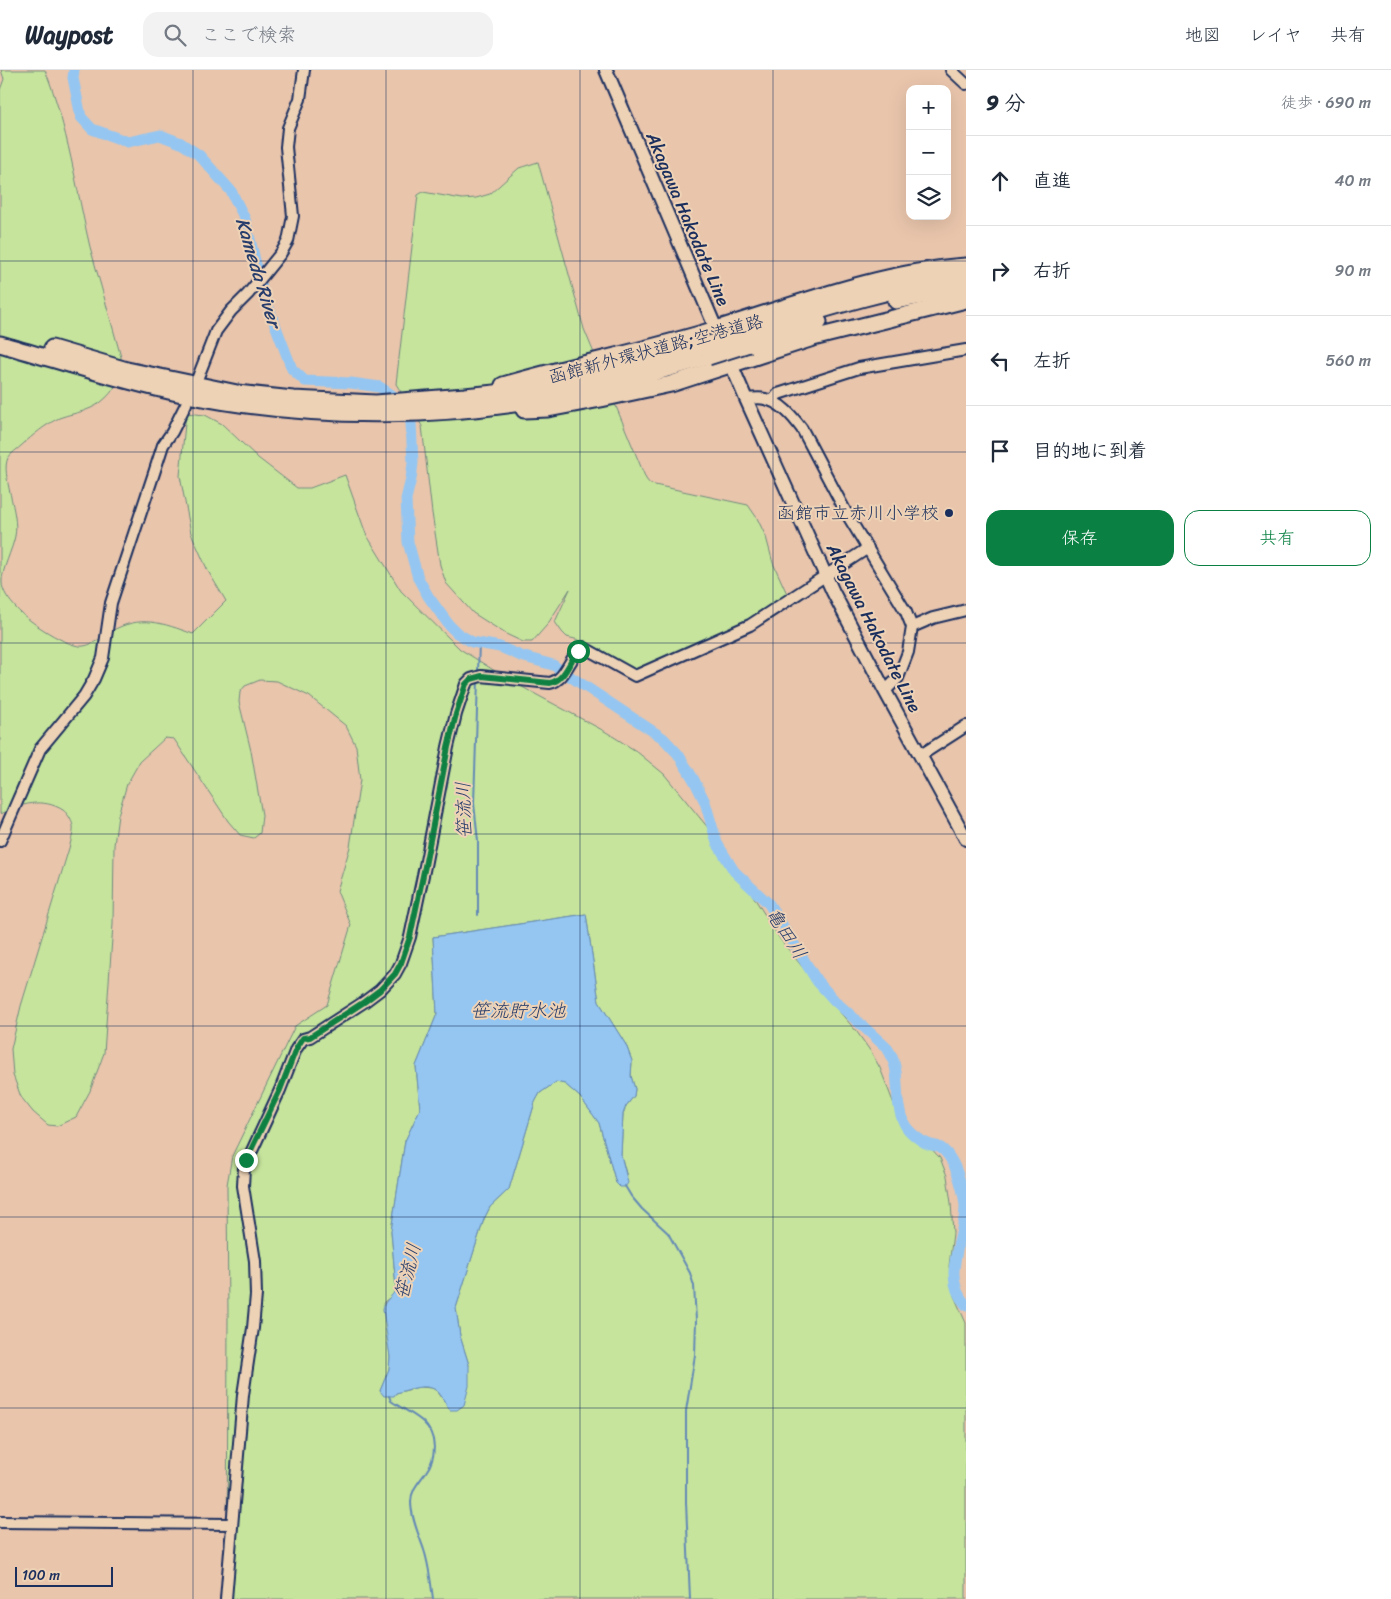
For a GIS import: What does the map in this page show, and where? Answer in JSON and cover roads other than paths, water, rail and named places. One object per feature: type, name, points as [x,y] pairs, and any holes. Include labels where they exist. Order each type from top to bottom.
[{"type":"highway","points":[[466,403],[506,384],[716,330],[833,292],[920,272],[966,266]]},
{"type":"highway","name":"函館新外環状道路;空港道路","points":[[0,344],[126,381],[183,394],[246,405],[293,410],[377,409],[555,397],[592,389],[745,339],[832,307],[899,289],[966,276]]},
{"type":"highway","name":"函館新外環状道路;空港道路","points":[[745,339],[896,301],[966,288]]},
{"type":"highway","points":[[466,403],[517,411],[548,409],[637,392],[671,384],[813,338],[966,300]]},
{"type":"highway","name":"函館新外環状道路;空港道路","points":[[0,333],[127,370],[237,393],[377,409]]},
{"type":"main road","name":"Akagawa Hakodate Line","points":[[606,70],[746,400],[825,575],[885,691],[966,839]]},
{"type":"street","points":[[198,377],[216,331],[281,253],[288,241],[293,216],[286,137],[300,99],[304,70]]},
{"type":"street","points":[[951,70],[966,84]]},
{"type":"street","points":[[772,401],[778,394],[859,368],[966,350]]},
{"type":"street","points":[[746,400],[765,398],[772,401],[788,412],[802,429],[828,480],[906,612],[912,627],[908,652],[898,678],[885,691]]},
{"type":"street","points":[[0,842],[40,749],[84,696],[103,658],[111,603],[126,557],[163,445],[186,404]]},
{"type":"street","points":[[226,1599],[243,1395],[256,1295],[255,1261],[243,1186],[244,1168],[280,1090],[296,1049],[303,1038],[310,1037],[380,990],[395,974],[401,963],[410,937],[448,747],[466,684],[478,677],[554,682],[562,677],[570,662],[583,647],[635,676],[750,625],[868,548]]},
{"type":"street","points":[[912,627],[933,618],[966,610]]},
{"type":"street","points":[[921,755],[966,726]]},
{"type":"street","points":[[0,1522],[232,1524]]},
{"type":"water","name":"笹流貯水池","points":[[586,914],[599,1002],[626,1045],[632,1061],[631,1076],[635,1089],[634,1096],[626,1106],[623,1114],[621,1155],[628,1183],[625,1187],[620,1187],[616,1183],[599,1123],[580,1097],[565,1084],[556,1082],[540,1093],[535,1102],[509,1189],[490,1207],[484,1219],[456,1308],[460,1336],[469,1365],[469,1386],[464,1405],[457,1410],[450,1410],[435,1389],[424,1387],[396,1393],[394,1396],[384,1396],[380,1391],[389,1369],[390,1357],[383,1309],[396,1288],[391,1231],[405,1141],[420,1109],[416,1066],[437,1014],[433,937]]},
{"type":"waterway","name":"亀田川","points":[[74,70],[73,78],[81,117],[92,129],[128,142],[160,135],[181,143],[199,155],[231,191],[245,219],[263,293],[292,369],[305,381],[351,383],[380,387],[395,397],[405,410],[411,423],[413,463],[406,499],[408,542],[418,578],[428,596],[449,625],[457,633],[472,642],[500,647],[521,656],[553,665],[663,738],[678,754],[705,802],[717,843],[734,871],[769,904],[817,981],[835,1001],[887,1048],[895,1066],[899,1105],[905,1125],[922,1141],[929,1145],[938,1146],[950,1157],[960,1182],[965,1205],[954,1269],[958,1293],[966,1305]]},
{"type":"waterway","name":"笹流川","points":[[478,672],[479,643]]},
{"type":"waterway","name":"笹流川","points":[[478,680],[474,803],[478,841],[478,915]]},
{"type":"waterway","points":[[625,1186],[642,1209],[668,1233],[690,1273],[694,1286],[696,1320],[695,1355],[686,1411],[686,1502],[690,1599]]},
{"type":"waterway","name":"笹流川","points":[[389,1396],[391,1401],[423,1422],[428,1427],[433,1440],[434,1453],[430,1466],[414,1489],[411,1497],[411,1508],[430,1574],[433,1599]]},
{"type":"place","name":"函館市立赤川小学校","points":[[949,513]]},
{"type":"water label","name":"Kameda River","points":[[259,272]]}]
